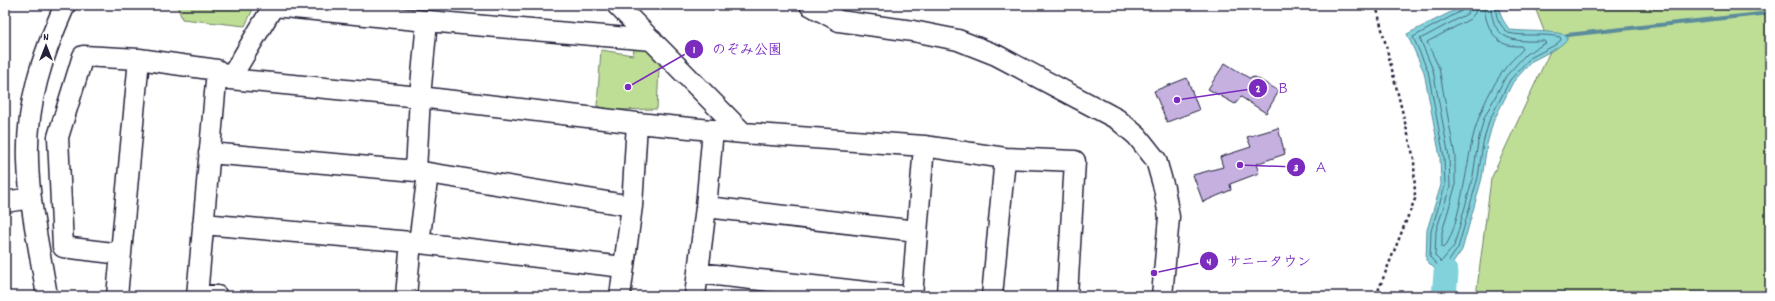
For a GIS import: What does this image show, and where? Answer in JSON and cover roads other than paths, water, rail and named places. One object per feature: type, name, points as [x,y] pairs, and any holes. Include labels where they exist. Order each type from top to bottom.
[{"type":"street","points":[[47,296],[31,198],[28,160],[29,120],[32,98],[40,66],[65,5]]},
{"type":"street","points":[[217,296],[197,295],[209,153],[224,75],[274,5],[419,15],[652,40]]},
{"type":"street","points":[[617,5],[743,133]]},
{"type":"street","points":[[810,5],[839,21],[913,31],[958,40],[996,55],[1122,123],[1137,136],[1156,160],[1164,188],[1169,217],[1162,296]]},
{"type":"street","points":[[406,296],[415,242],[422,172],[419,15]]},
{"type":"street","points":[[121,254],[63,247],[58,137],[83,56],[139,59],[224,75],[420,96],[637,123],[743,133],[924,146],[1005,158],[1075,161],[1067,296]]},
{"type":"street","points":[[117,296],[139,59]]},
{"type":"street","points":[[620,296],[632,206],[637,123]]},
{"type":"street","points":[[695,296],[706,207],[713,130]]},
{"type":"street","points":[[912,296],[924,146]]},
{"type":"street","points":[[209,153],[422,172],[632,206]]},
{"type":"street","points":[[992,296],[1005,158]]},
{"type":"street","points":[[5,202],[31,198]]},
{"type":"street","points":[[706,207],[917,231]]},
{"type":"street","points":[[203,224],[415,242],[623,267]]},
{"type":"street","points":[[698,273],[901,296]]},
{"type":"water","points":[[1465,5],[1501,5],[1501,15],[1510,30],[1560,33],[1567,35],[1567,40],[1557,48],[1532,61],[1513,82],[1493,122],[1487,144],[1482,178],[1462,250],[1446,273],[1438,272],[1426,260],[1427,230],[1441,185],[1440,157],[1424,72],[1407,34]]},
{"type":"waterway","points":[[1567,35],[1770,13]]},
{"type":"waterway","points":[[1444,296],[1446,273]]},
{"type":"place","name":"のぞみ公園","points":[[628,87]]},
{"type":"place","name":"Ｂ","points":[[1177,100]]},
{"type":"place","name":"Ａ","points":[[1240,165]]},
{"type":"place","name":"サニータウン","points":[[1154,273]]}]
